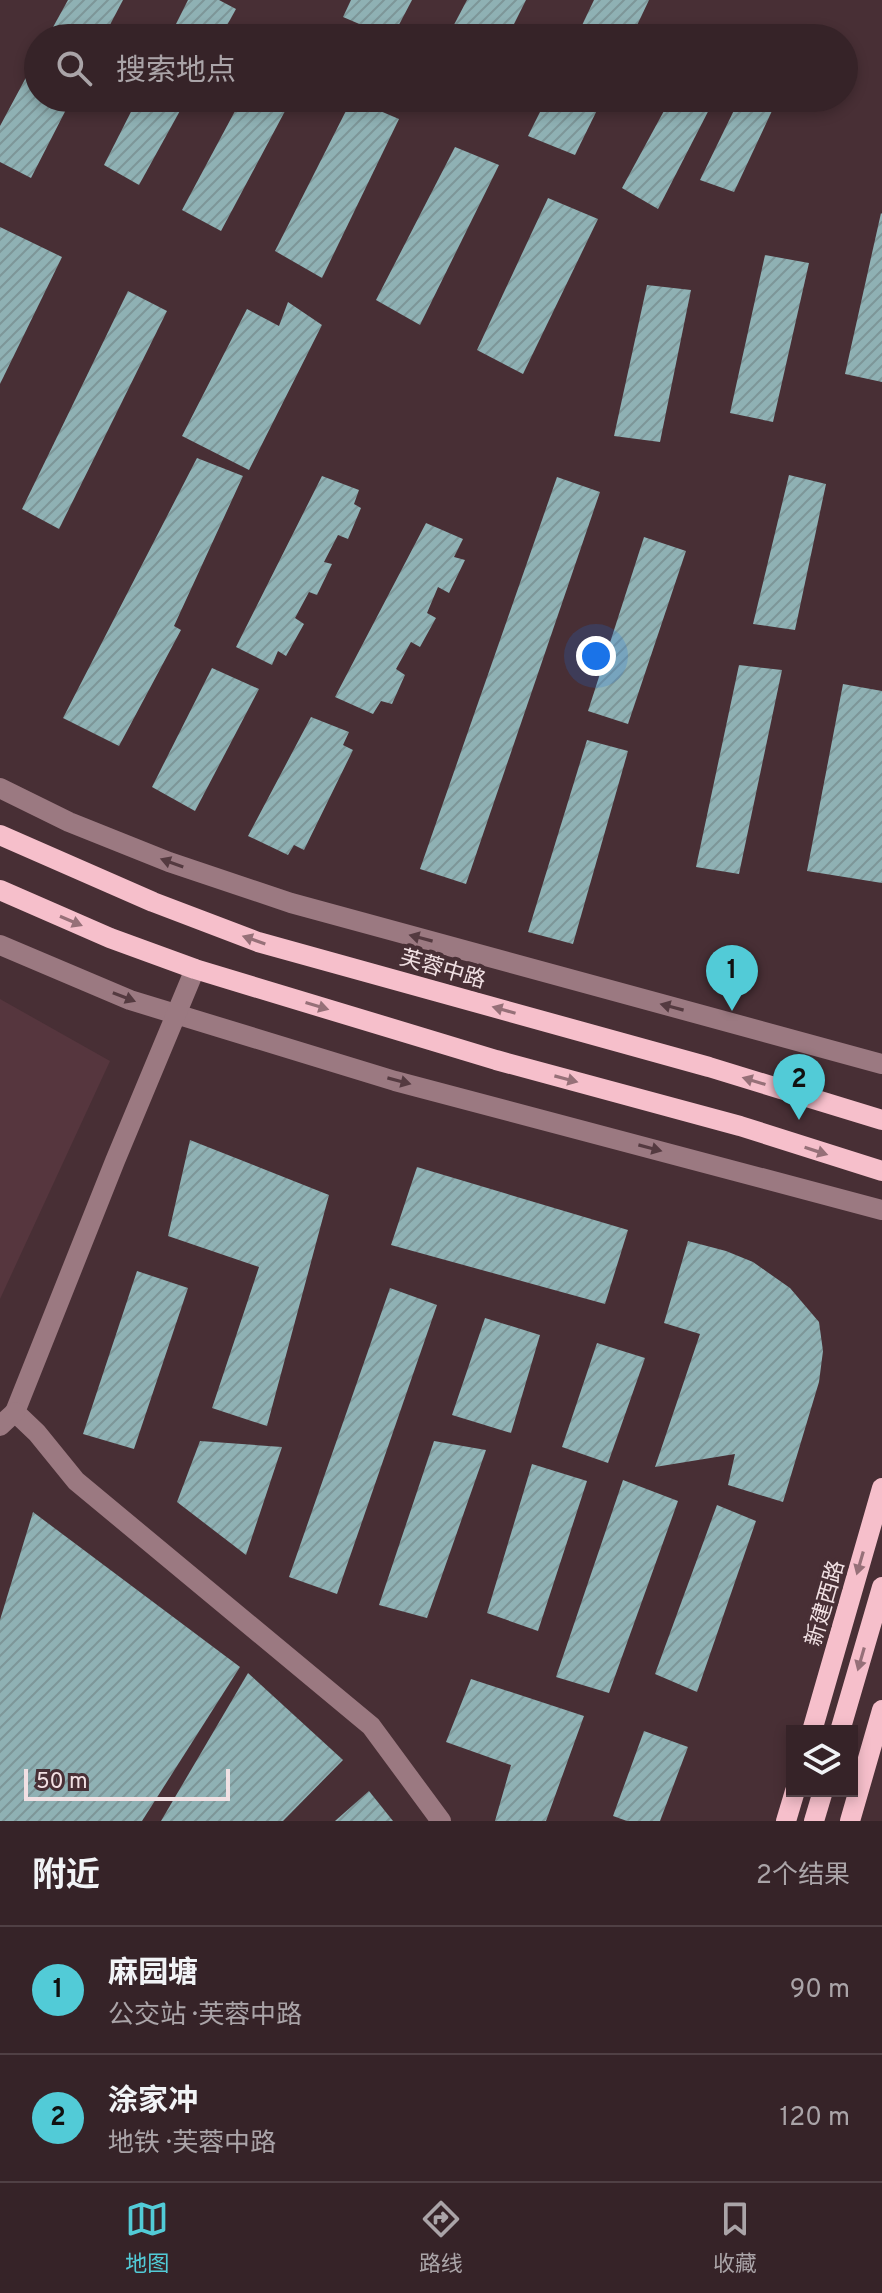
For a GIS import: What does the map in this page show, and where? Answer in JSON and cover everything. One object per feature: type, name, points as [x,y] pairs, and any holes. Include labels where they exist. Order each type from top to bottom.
[{"type":"main road","name":"芙蓉中路","points":[[0,835],[153,902],[258,942],[709,1067],[882,1120]]},
{"type":"main road","points":[[0,890],[110,938],[195,969],[496,1060],[740,1126],[882,1171]]},
{"type":"main road","name":"新建西路","points":[[814,1725],[882,1488]]},
{"type":"main road","points":[[842,1725],[882,1587]]},
{"type":"main road","points":[[850,1821],[882,1710]]},
{"type":"main road","points":[[786,1821],[793,1797]]},
{"type":"main road","points":[[814,1821],[821,1797]]},
{"type":"street","points":[[0,788],[69,822],[169,862],[291,903],[882,1064]]},
{"type":"street","points":[[0,945],[130,1000],[395,1081],[882,1210]]},
{"type":"street","points":[[195,969],[8,1419],[37,1433],[76,1481],[371,1726],[441,1821]]},
{"type":"shaded area","points":[[0,999],[110,1061],[0,1299]]},
{"type":"building","points":[[68,0],[123,0],[110,24],[55,24]]},
{"type":"building","points":[[188,0],[219,0],[236,9],[228,24],[176,24]]},
{"type":"building","points":[[351,0],[412,0],[399,24],[359,24],[343,17]]},
{"type":"building","points":[[467,0],[526,0],[514,24],[454,24]]},
{"type":"building","points":[[594,0],[649,0],[638,24],[583,24]]},
{"type":"building","points":[[24,81],[24,112],[65,112],[31,178],[0,162],[0,126]]},
{"type":"building","points":[[131,112],[179,112],[139,185],[104,165]]},
{"type":"building","points":[[234,112],[285,112],[221,231],[182,210]]},
{"type":"building","points":[[345,112],[383,112],[399,119],[322,278],[275,251]]},
{"type":"building","points":[[540,112],[596,112],[575,155],[528,136]]},
{"type":"building","points":[[663,112],[708,112],[658,209],[622,188]]},
{"type":"building","points":[[733,112],[771,112],[734,192],[700,180]]},
{"type":"building","points":[[455,147],[499,165],[420,325],[376,300]]},
{"type":"building","points":[[548,198],[598,219],[523,374],[477,350]]},
{"type":"building","points":[[882,214],[882,382],[845,374]]},
{"type":"building","points":[[0,227],[62,257],[0,384]]},
{"type":"building","points":[[765,255],[809,263],[773,422],[730,413]]},
{"type":"building","points":[[647,285],[691,290],[660,442],[614,436]]},
{"type":"building","points":[[128,291],[167,311],[59,529],[22,509]]},
{"type":"building","points":[[288,302],[322,325],[249,470],[182,436],[247,309],[279,326]]},
{"type":"building","points":[[197,458],[243,476],[174,626],[181,630],[119,746],[63,718]]},
{"type":"building","points":[[789,475],[826,484],[795,630],[753,624]]},
{"type":"building","points":[[322,476],[359,490],[354,504],[361,508],[348,539],[338,535],[324,562],[332,564],[317,595],[309,592],[295,618],[304,624],[286,656],[278,651],[272,665],[236,647]]},
{"type":"building","points":[[557,477],[600,492],[466,884],[420,869]]},
{"type":"building","points":[[426,523],[463,539],[454,557],[465,560],[449,593],[438,587],[427,613],[436,618],[420,647],[411,642],[396,669],[405,675],[392,704],[381,701],[373,714],[335,697]]},
{"type":"building","points":[[644,537],[686,551],[628,724],[588,711]]},
{"type":"building","points":[[739,665],[782,670],[739,874],[696,867]]},
{"type":"building","points":[[212,668],[259,689],[195,811],[152,787]]},
{"type":"building","points":[[843,684],[882,691],[882,883],[807,871]]},
{"type":"building","points":[[311,717],[349,732],[343,745],[353,750],[304,850],[294,845],[288,855],[248,836]]},
{"type":"building","points":[[587,740],[628,751],[573,944],[528,932]]},
{"type":"building","points":[[190,1140],[329,1195],[267,1426],[212,1408],[259,1267],[168,1236]]},
{"type":"building","points":[[417,1167],[628,1230],[605,1304],[391,1245]]},
{"type":"building","points":[[688,1241],[753,1262],[790,1288],[819,1322],[823,1351],[819,1382],[783,1502],[728,1485],[735,1454],[655,1467],[700,1334],[664,1323]]},
{"type":"building","points":[[137,1271],[188,1288],[134,1449],[83,1434]]},
{"type":"building","points":[[390,1288],[437,1305],[337,1594],[289,1577]]},
{"type":"building","points":[[485,1318],[540,1335],[511,1433],[452,1415]]},
{"type":"building","points":[[597,1343],[645,1358],[608,1463],[562,1447]]},
{"type":"building","points":[[200,1441],[282,1447],[246,1555],[177,1502]]},
{"type":"building","points":[[434,1441],[486,1450],[427,1618],[379,1605]]},
{"type":"building","points":[[532,1464],[587,1481],[538,1631],[487,1613]]},
{"type":"building","points":[[623,1480],[678,1501],[609,1693],[556,1677]]},
{"type":"building","points":[[717,1505],[756,1521],[697,1692],[655,1674]]},
{"type":"building","points":[[33,1512],[240,1667],[142,1821],[0,1821],[0,1620]]},
{"type":"building","points":[[248,1673],[343,1760],[283,1821],[161,1821]]},
{"type":"building","points":[[471,1679],[584,1716],[546,1821],[495,1821],[511,1765],[446,1742]]},
{"type":"building","points":[[644,1731],[688,1747],[660,1821],[627,1821],[613,1816]]},
{"type":"building","points":[[369,1791],[393,1821],[335,1821]]},
{"type":"place","name":"麻园塘","points":[[732,1011]]},
{"type":"place","name":"涂家冲","points":[[799,1120]]}]
